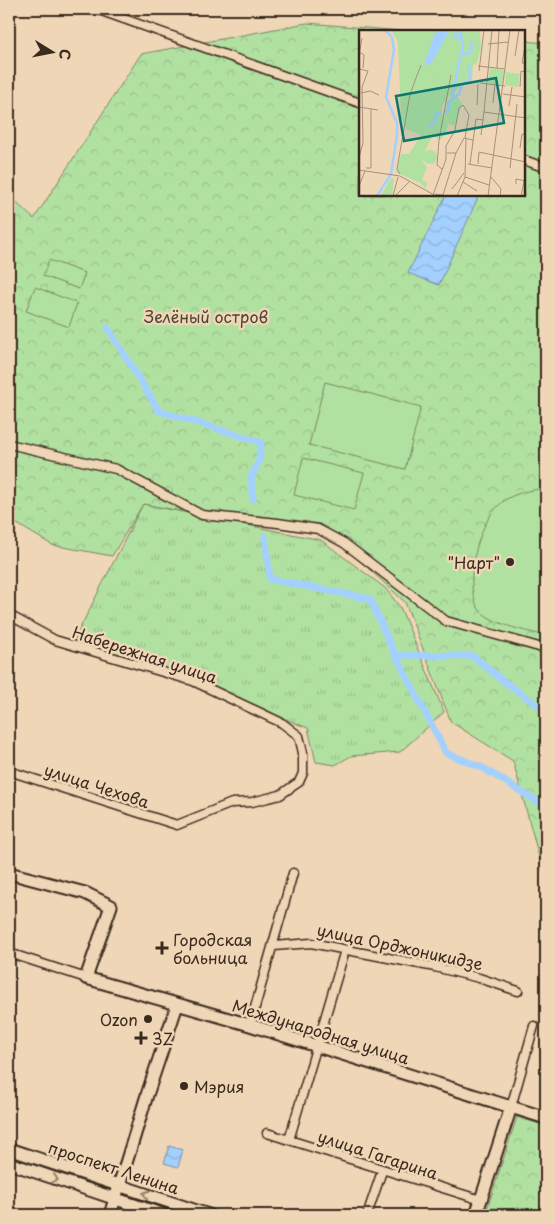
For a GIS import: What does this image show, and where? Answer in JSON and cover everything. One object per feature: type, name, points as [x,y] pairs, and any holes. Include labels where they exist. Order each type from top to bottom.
[{"type":"main road","points":[[9,873],[85,893],[111,906],[86,978]]},
{"type":"main road","name":"Международная улица","points":[[86,978],[250,1025],[546,1118]]},
{"type":"main road","points":[[110,1215],[145,1098],[177,1005]]},
{"type":"main road","points":[[476,1215],[511,1107]]},
{"type":"main road","name":"проспект Ленина","points":[[9,1149],[209,1215]]},
{"type":"main road","name":"проспект Ленина","points":[[9,1163],[164,1215]]},
{"type":"street","points":[[96,9],[359,103]]},
{"type":"street","points":[[525,160],[546,168]]},
{"type":"street","points":[[9,444],[116,469],[202,515],[318,529],[344,543],[446,621],[546,649]]},
{"type":"street","name":"Набережная улица","points":[[9,615],[55,640],[193,681],[282,723],[299,736],[304,753],[303,773],[299,782],[280,795],[252,802],[232,803],[177,825]]},
{"type":"street","name":"улица Чехова","points":[[9,771],[177,825]]},
{"type":"street","points":[[250,1025],[274,946],[293,873]]},
{"type":"street","name":"улица Орджоникидзе","points":[[274,946],[311,943],[444,969],[518,991]]},
{"type":"street","points":[[288,1140],[345,950]]},
{"type":"street","name":"Международная улица","points":[[9,953],[86,978]]},
{"type":"street","points":[[511,1107],[534,1026]]},
{"type":"street","name":"улица Гагарина","points":[[267,1133],[382,1171],[481,1200]]},
{"type":"street","points":[[367,1215],[382,1171]]},
{"type":"green space","name":"Зелёный остров","points":[[307,23],[390,30],[359,30],[359,196],[525,196],[525,41],[546,43],[546,883],[513,761],[451,722],[405,602],[322,526],[208,516],[143,504],[112,556],[52,545],[9,519],[9,196],[34,219],[141,54]]},
{"type":"green space","points":[[49,260],[85,273],[79,289],[43,276]]},
{"type":"green space","points":[[35,287],[77,303],[69,327],[26,311]]},
{"type":"green space","points":[[325,382],[421,407],[405,469],[309,445]]},
{"type":"green space","points":[[303,458],[364,473],[354,510],[294,495]]},
{"type":"green space","name":"\"Нарт\"","points":[[540,489],[546,491],[546,636],[508,626],[489,618],[477,606],[473,595],[472,582],[475,554],[479,539],[491,515],[498,506],[513,496]]},
{"type":"green space","points":[[143,504],[321,540],[385,588],[400,607],[444,712],[400,752],[351,756],[335,765],[316,762],[308,728],[75,638]]},
{"type":"green space","points":[[517,1117],[546,1126],[546,1215],[485,1215]]},
{"type":"water","points":[[446,196],[479,196],[439,285],[408,273]]},
{"type":"water","points":[[169,1146],[183,1150],[178,1167],[164,1163]]},
{"type":"waterway","points":[[108,328],[159,411],[261,442],[259,460],[251,478],[253,499]]},
{"type":"waterway","points":[[265,536],[270,579],[370,599],[391,646],[446,753],[483,768],[546,807]]},
{"type":"waterway","points":[[395,655],[473,656],[502,680],[546,711]]},
{"type":"place","name":"\"Нарт\"","points":[[510,562]]},
{"type":"place","name":"Городская больница","points":[[162,948]]},
{"type":"place","name":"Ozon","points":[[148,1019]]},
{"type":"place","name":"3Z","points":[[141,1038]]},
{"type":"place","name":"Мэрия","points":[[184,1086]]}]
